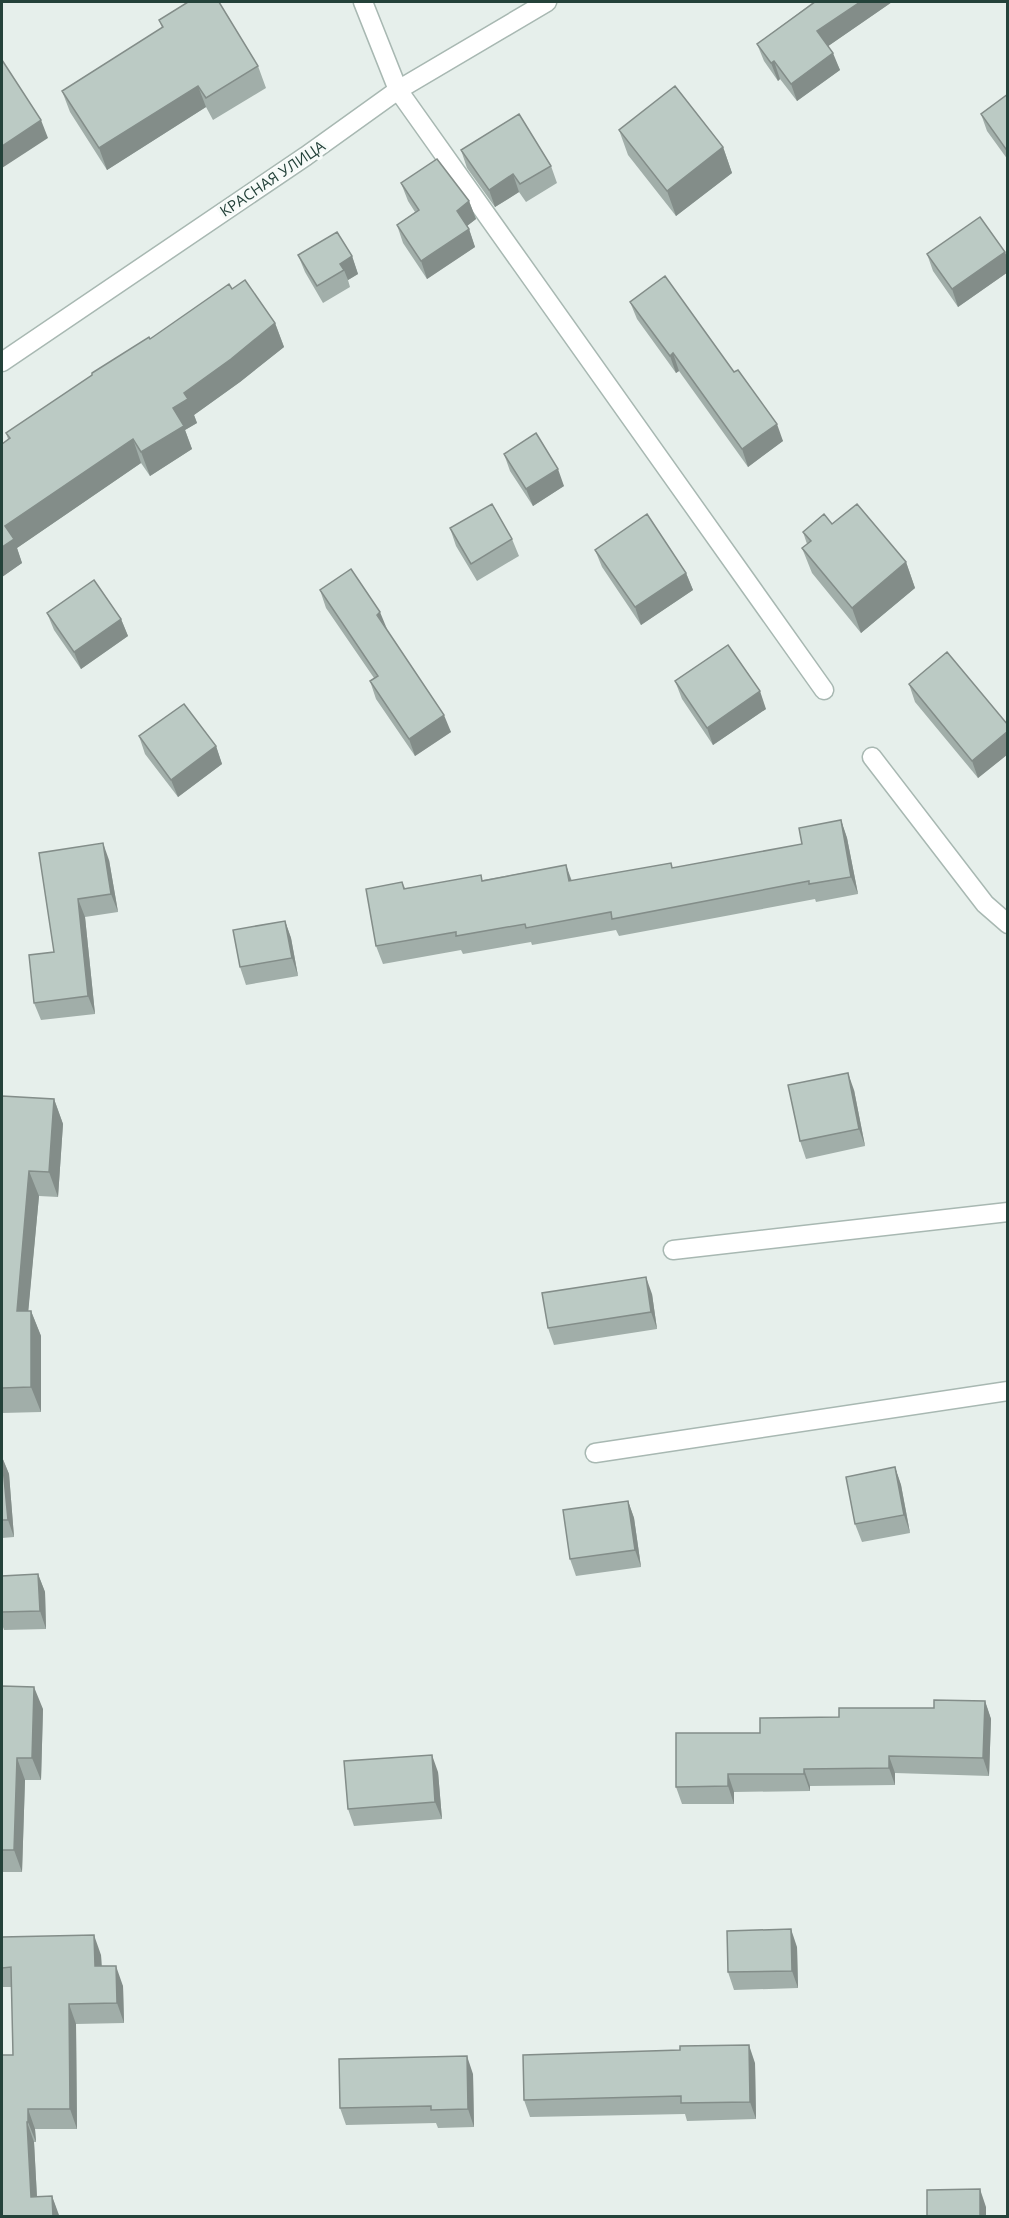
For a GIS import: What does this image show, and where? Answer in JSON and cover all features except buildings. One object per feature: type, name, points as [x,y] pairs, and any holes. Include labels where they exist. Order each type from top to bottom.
[{"type":"street","points":[[363,2],[398,90],[824,690]]},
{"type":"street","name":"КРАСНАЯ УЛИЦА","points":[[2,362],[296,163],[398,90],[547,2]]},
{"type":"street","points":[[872,757],[986,904],[1008,924]]},
{"type":"street","points":[[673,1250],[1008,1212]]},
{"type":"street","points":[[595,1453],[1008,1391]]}]
